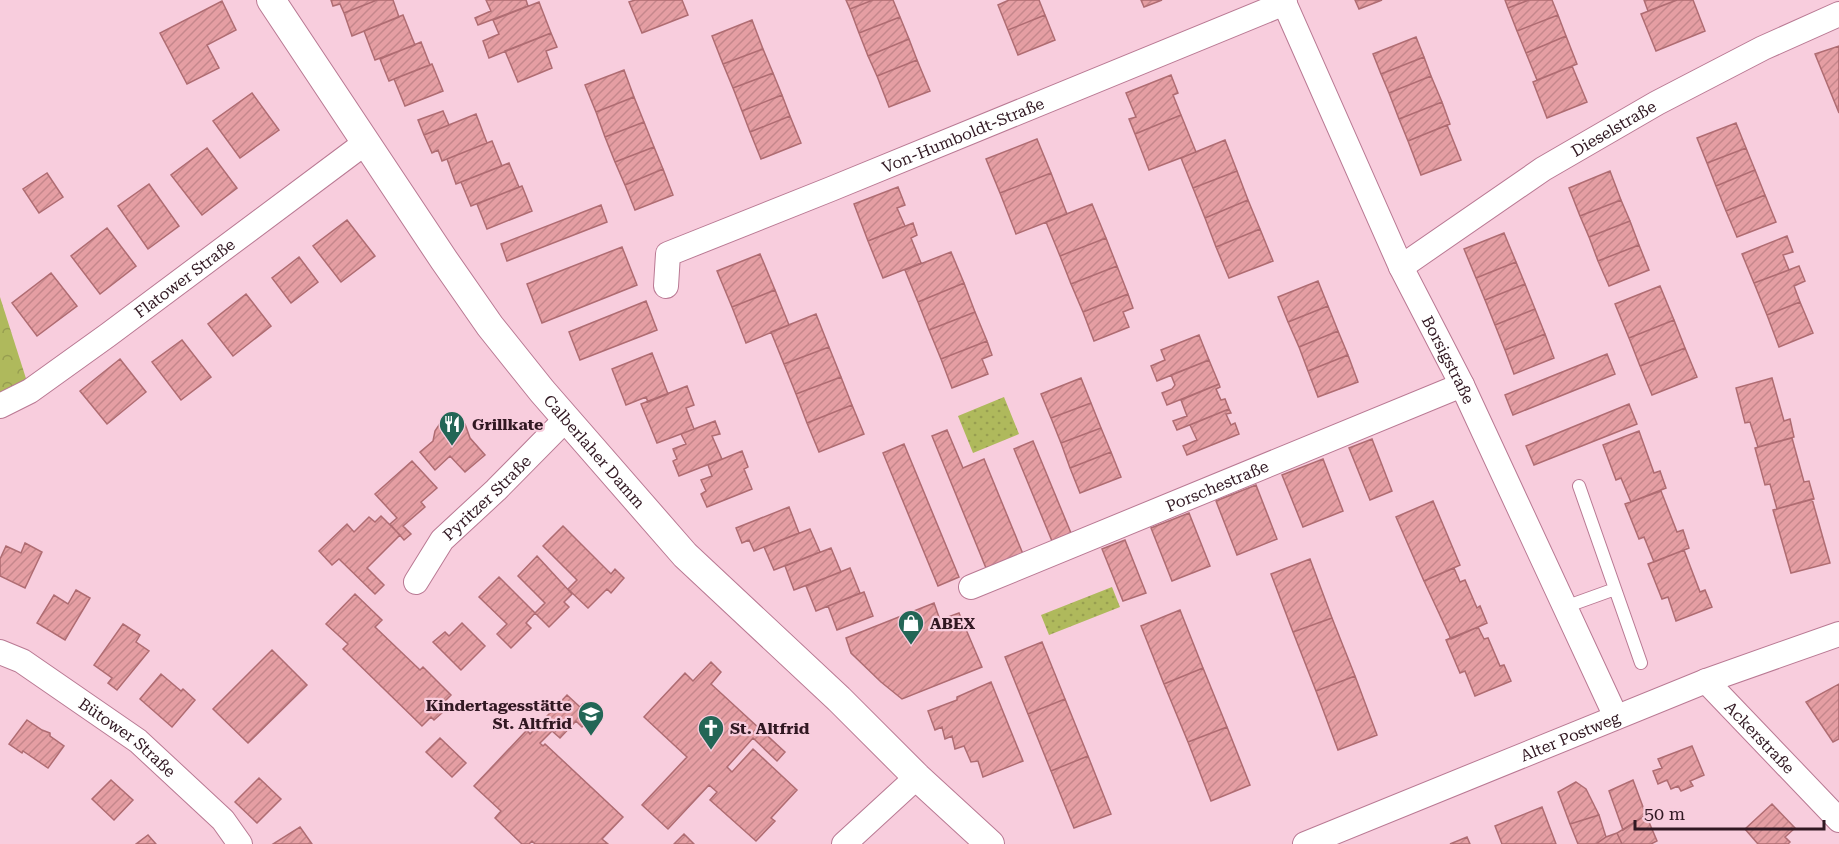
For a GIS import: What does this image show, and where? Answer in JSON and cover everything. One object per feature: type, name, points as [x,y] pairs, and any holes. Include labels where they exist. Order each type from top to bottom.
[{"type":"street","name":"Calberlaher Damm","points":[[271,0],[490,326],[566,419],[685,555],[839,699],[916,777],[990,844]]},
{"type":"street","name":"Borsigstraße","points":[[1284,1],[1401,267],[1462,385],[1616,717]]},
{"type":"street","name":"Von-Humboldt-Straße","points":[[666,285],[668,254],[831,189],[1284,1]]},
{"type":"street","name":"Dieselstraße","points":[[1401,267],[1543,169],[1657,103],[1763,48],[1839,14]]},
{"type":"street","name":"Flatower Straße","points":[[0,406],[30,391],[108,335],[365,142]]},
{"type":"street","name":"Porschestraße","points":[[971,587],[1462,385]]},
{"type":"street","name":"Pyritzer Straße","points":[[416,582],[442,540],[496,490],[566,419]]},
{"type":"street","name":"Alter Postweg","points":[[1305,844],[1706,681],[1839,634]]},
{"type":"street","name":"Bütower Straße","points":[[0,652],[22,661],[184,775],[223,820],[240,844]]},
{"type":"street","name":"Ackerstraße","points":[[1706,681],[1839,820]]},
{"type":"street","points":[[844,844],[916,777]]},
{"type":"lane","points":[[1579,486],[1641,663]]},
{"type":"lane","points":[[1565,607],[1615,589]]},
{"type":"green space","points":[[0,297],[30,391],[0,406]]},
{"type":"green space","points":[[1004,397],[1019,434],[973,453],[958,416]]},
{"type":"green space","points":[[1112,587],[1120,607],[1049,635],[1041,615]]},
{"type":"building","points":[[331,0],[377,0],[344,13],[340,4],[333,6]]},
{"type":"building","points":[[377,0],[393,0],[399,17],[352,36],[344,13]]},
{"type":"building","points":[[486,0],[526,0],[528,6],[478,25],[475,18],[491,11]]},
{"type":"building","points":[[682,0],[688,15],[642,33],[629,2]]},
{"type":"building","points":[[846,0],[873,0],[850,9]]},
{"type":"building","points":[[873,0],[893,0],[900,17],[859,33],[850,9]]},
{"type":"building","points":[[1009,0],[1039,0],[1045,15],[1008,30],[998,5]]},
{"type":"building","points":[[1141,0],[1162,0],[1144,7]]},
{"type":"building","points":[[1355,0],[1382,0],[1359,9]]},
{"type":"building","points":[[1505,0],[1529,0],[1508,8]]},
{"type":"building","points":[[1529,0],[1552,0],[1558,15],[1517,31],[1508,8]]},
{"type":"building","points":[[1644,0],[1677,0],[1648,11]]},
{"type":"building","points":[[1677,0],[1693,0],[1705,31],[1656,51],[1641,14]]},
{"type":"building","points":[[222,1],[236,30],[207,45],[219,68],[187,84],[160,33]]},
{"type":"building","points":[[539,2],[551,33],[489,58],[483,41],[499,34],[493,20]]},
{"type":"building","points":[[403,15],[415,45],[375,60],[364,31]]},
{"type":"building","points":[[1045,15],[1055,40],[1018,55],[1008,30]]},
{"type":"building","points":[[1558,15],[1566,36],[1526,53],[1517,31]]},
{"type":"building","points":[[900,17],[909,39],[868,56],[859,33]]},
{"type":"building","points":[[752,20],[763,49],[723,64],[712,36]]},
{"type":"building","points":[[551,33],[557,47],[546,51],[552,68],[518,82],[505,51]]},
{"type":"building","points":[[1566,36],[1577,64],[1537,80],[1526,53]]},
{"type":"building","points":[[1416,37],[1424,57],[1381,74],[1373,54]]},
{"type":"building","points":[[909,39],[917,60],[877,76],[868,56]]},
{"type":"building","points":[[421,42],[430,65],[389,81],[380,59]]},
{"type":"building","points":[[1839,46],[1839,113],[1815,54]]},
{"type":"building","points":[[763,49],[773,73],[733,88],[723,64]]},
{"type":"building","points":[[1424,57],[1431,76],[1389,93],[1381,74]]},
{"type":"building","points":[[917,60],[930,91],[889,107],[877,76]]},
{"type":"building","points":[[432,64],[443,91],[405,106],[394,79]]},
{"type":"building","points":[[1572,66],[1587,102],[1547,118],[1533,82]]},
{"type":"building","points":[[624,70],[634,97],[596,112],[585,85]]},
{"type":"building","points":[[773,73],[782,95],[742,111],[733,88]]},
{"type":"building","points":[[1171,75],[1178,93],[1173,95],[1181,115],[1135,134],[1129,119],[1136,117],[1126,93]]},
{"type":"building","points":[[1431,76],[1442,102],[1399,119],[1389,93]]},
{"type":"building","points":[[252,93],[279,130],[240,158],[213,121]]},
{"type":"building","points":[[782,95],[790,116],[750,132],[742,111]]},
{"type":"building","points":[[634,97],[644,122],[605,137],[596,112]]},
{"type":"building","points":[[1442,102],[1450,124],[1408,141],[1399,119]]},
{"type":"building","points":[[443,111],[449,125],[424,135],[418,120]]},
{"type":"building","points":[[476,114],[487,143],[442,161],[438,150],[432,153],[424,135]]},
{"type":"building","points":[[1181,115],[1196,152],[1149,170],[1135,134]]},
{"type":"building","points":[[790,116],[801,143],[761,159],[750,132]]},
{"type":"building","points":[[644,122],[654,147],[615,162],[605,137]]},
{"type":"building","points":[[1736,123],[1746,148],[1707,163],[1697,138]]},
{"type":"building","points":[[1447,125],[1461,160],[1421,175],[1408,141]]},
{"type":"building","points":[[1037,139],[1051,173],[1000,193],[986,159]]},
{"type":"building","points":[[1225,140],[1237,171],[1193,188],[1181,158]]},
{"type":"building","points":[[492,141],[502,166],[456,184],[447,159]]},
{"type":"building","points":[[654,147],[663,169],[625,185],[615,162]]},
{"type":"building","points":[[207,148],[237,188],[202,215],[171,175]]},
{"type":"building","points":[[1746,148],[1755,170],[1716,186],[1707,163]]},
{"type":"building","points":[[509,163],[519,187],[471,206],[461,182]]},
{"type":"building","points":[[663,169],[673,195],[635,210],[625,185]]},
{"type":"building","points":[[1755,170],[1765,195],[1726,211],[1716,186]]},
{"type":"building","points":[[1237,171],[1248,200],[1205,218],[1193,188]]},
{"type":"building","points":[[1610,171],[1621,200],[1580,216],[1569,188]]},
{"type":"building","points":[[47,173],[63,197],[39,213],[23,189]]},
{"type":"building","points":[[1051,173],[1067,214],[1016,234],[1000,193]]},
{"type":"building","points":[[149,184],[179,226],[148,249],[118,206]]},
{"type":"building","points":[[522,186],[532,211],[487,229],[477,204]]},
{"type":"building","points":[[898,187],[905,205],[897,208],[905,226],[868,241],[854,204]]},
{"type":"building","points":[[1765,195],[1776,222],[1737,237],[1726,211]]},
{"type":"building","points":[[1248,200],[1260,229],[1216,247],[1205,218]]},
{"type":"building","points":[[1621,200],[1630,221],[1589,237],[1580,216]]},
{"type":"building","points":[[1092,204],[1106,238],[1060,256],[1046,222]]},
{"type":"building","points":[[601,205],[607,222],[507,261],[501,244]]},
{"type":"building","points":[[347,220],[375,256],[341,282],[313,246]]},
{"type":"building","points":[[1630,221],[1639,245],[1598,261],[1589,237]]},
{"type":"building","points":[[913,223],[917,235],[911,238],[921,263],[883,278],[868,241]]},
{"type":"building","points":[[107,228],[136,266],[100,294],[71,256]]},
{"type":"building","points":[[1260,229],[1273,261],[1229,278],[1216,247]]},
{"type":"building","points":[[1504,233],[1516,262],[1476,278],[1464,249]]},
{"type":"building","points":[[1787,236],[1793,252],[1783,255],[1789,270],[1754,283],[1742,254]]},
{"type":"building","points":[[1106,238],[1117,266],[1071,284],[1060,256]]},
{"type":"building","points":[[1639,245],[1649,270],[1609,286],[1598,261]]},
{"type":"building","points":[[622,247],[637,285],[542,323],[527,284]]},
{"type":"building","points":[[951,252],[964,283],[918,302],[905,270]]},
{"type":"building","points":[[760,254],[775,290],[732,307],[717,271]]},
{"type":"building","points":[[299,257],[318,282],[291,303],[272,278]]},
{"type":"building","points":[[1516,262],[1525,284],[1485,300],[1476,278]]},
{"type":"building","points":[[1117,266],[1128,294],[1083,312],[1071,284]]},
{"type":"building","points":[[1799,266],[1805,281],[1794,286],[1800,302],[1767,315],[1754,283]]},
{"type":"building","points":[[51,273],[77,306],[37,336],[12,303]]},
{"type":"building","points":[[1318,281],[1328,306],[1288,322],[1278,297]]},
{"type":"building","points":[[964,283],[975,312],[929,330],[918,302]]},
{"type":"building","points":[[1525,284],[1535,309],[1495,325],[1485,300]]},
{"type":"building","points":[[1660,286],[1674,320],[1629,338],[1615,304]]},
{"type":"building","points":[[775,290],[789,325],[746,343],[732,307]]},
{"type":"building","points":[[246,294],[271,326],[233,356],[208,324]]},
{"type":"building","points":[[1128,294],[1133,308],[1123,312],[1129,327],[1094,341],[1083,312]]},
{"type":"building","points":[[646,301],[657,330],[580,360],[569,332]]},
{"type":"building","points":[[1800,302],[1813,333],[1779,347],[1767,315]]},
{"type":"building","points":[[1328,306],[1338,331],[1299,347],[1288,322]]},
{"type":"building","points":[[1535,309],[1545,334],[1505,350],[1495,325]]},
{"type":"building","points":[[975,312],[987,341],[941,359],[929,330]]},
{"type":"building","points":[[816,314],[829,347],[784,364],[771,332]]},
{"type":"building","points":[[1674,320],[1685,348],[1640,366],[1629,338]]},
{"type":"building","points":[[1338,331],[1348,355],[1308,371],[1299,347]]},
{"type":"building","points":[[1545,334],[1554,358],[1514,374],[1505,350]]},
{"type":"building","points":[[1199,335],[1209,360],[1157,381],[1151,366],[1165,360],[1161,350]]},
{"type":"building","points":[[182,340],[211,377],[181,400],[152,362]]},
{"type":"building","points":[[987,341],[992,355],[982,359],[988,374],[952,388],[941,359]]},
{"type":"building","points":[[829,347],[841,377],[796,394],[784,364]]},
{"type":"building","points":[[1685,348],[1697,377],[1652,395],[1640,366]]},
{"type":"building","points":[[652,353],[668,394],[648,402],[646,397],[626,405],[612,369]]},
{"type":"building","points":[[1607,354],[1615,374],[1513,415],[1505,395]]},
{"type":"building","points":[[1348,355],[1358,382],[1318,397],[1308,371]]},
{"type":"building","points":[[120,359],[146,392],[107,424],[80,391]]},
{"type":"building","points":[[1209,360],[1219,384],[1167,405],[1162,393],[1172,389],[1175,385],[1171,375]]},
{"type":"building","points":[[841,377],[852,405],[807,423],[796,394]]},
{"type":"building","points":[[1081,378],[1091,403],[1051,418],[1041,394]]},
{"type":"building","points":[[1772,378],[1784,421],[1790,419],[1794,437],[1758,447],[1750,422],[1745,423],[1736,388]]},
{"type":"building","points":[[1219,384],[1220,387],[1216,389],[1221,400],[1225,399],[1229,409],[1177,430],[1173,421],[1187,416],[1181,400]]},
{"type":"building","points":[[687,386],[694,405],[686,408],[694,429],[657,443],[641,404]]},
{"type":"building","points":[[1091,403],[1101,428],[1061,443],[1051,418]]},
{"type":"building","points":[[1629,404],[1637,424],[1534,465],[1526,446]]},
{"type":"building","points":[[852,405],[864,434],[819,452],[807,423]]},
{"type":"building","points":[[1229,409],[1231,413],[1226,414],[1231,425],[1235,423],[1239,434],[1187,455],[1183,446],[1197,440],[1190,425]]},
{"type":"building","name":"Grillkate","points":[[453,419],[465,424],[470,438],[485,455],[465,472],[450,456],[435,470],[420,452],[433,441],[435,431],[441,422]]},
{"type":"building","points":[[715,421],[720,434],[712,436],[722,459],[679,476],[673,461],[677,459],[673,449],[686,444],[681,434]]},
{"type":"building","points":[[1101,428],[1111,452],[1070,468],[1061,443]]},
{"type":"building","points":[[947,430],[963,468],[984,459],[1023,554],[986,568],[932,436]]},
{"type":"building","points":[[1639,431],[1654,473],[1660,471],[1666,488],[1631,502],[1621,478],[1616,480],[1603,445]]},
{"type":"building","points":[[1792,438],[1804,482],[1809,481],[1814,499],[1777,509],[1770,484],[1765,485],[1755,448]]},
{"type":"building","points":[[1372,439],[1392,491],[1370,500],[1349,448]]},
{"type":"building","points":[[1033,441],[1071,533],[1052,541],[1014,449]]},
{"type":"building","points":[[904,444],[959,577],[938,586],[883,453]]},
{"type":"building","points":[[742,451],[748,467],[744,469],[752,489],[707,507],[701,494],[706,491],[701,480],[712,476],[708,465]]},
{"type":"building","points":[[1111,452],[1121,477],[1080,493],[1070,468]]},
{"type":"building","points":[[1323,459],[1343,511],[1303,527],[1282,475]]},
{"type":"building","points":[[412,461],[437,488],[421,502],[425,507],[403,526],[411,534],[404,540],[390,524],[397,518],[375,494]]},
{"type":"building","points":[[1256,485],[1277,539],[1237,555],[1216,501]]},
{"type":"building","points":[[1661,491],[1677,532],[1683,530],[1689,548],[1654,562],[1644,537],[1639,539],[1625,504]]},
{"type":"building","points":[[1812,499],[1830,563],[1791,573],[1773,510]]},
{"type":"building","points":[[1433,501],[1460,565],[1424,581],[1396,517]]},
{"type":"building","points":[[789,507],[799,533],[754,551],[749,540],[742,543],[736,528]]},
{"type":"building","points":[[1189,513],[1210,566],[1172,581],[1151,528]]},
{"type":"building","points":[[381,516],[400,535],[367,568],[384,585],[375,594],[339,559],[332,565],[319,551],[347,524],[354,532],[369,517],[375,522]]},
{"type":"building","points":[[563,526],[611,574],[615,569],[624,578],[611,593],[607,589],[588,608],[568,589],[577,580],[543,546]]},
{"type":"building","points":[[810,529],[820,552],[774,570],[764,547]]},
{"type":"building","points":[[1125,540],[1146,593],[1123,601],[1102,549]]},
{"type":"building","points":[[25,543],[42,552],[25,588],[0,576],[0,559],[6,546],[21,553]]},
{"type":"building","points":[[831,548],[841,572],[794,590],[785,566]]},
{"type":"building","points":[[1684,550],[1700,592],[1705,590],[1712,607],[1676,621],[1668,597],[1662,599],[1648,564]]},
{"type":"building","points":[[537,556],[572,594],[564,602],[569,607],[549,627],[535,613],[545,603],[518,576]]},
{"type":"building","points":[[1310,559],[1332,618],[1293,632],[1271,574]]},
{"type":"building","points":[[850,568],[860,593],[816,611],[806,586]]},
{"type":"building","points":[[1454,568],[1460,582],[1465,580],[1477,608],[1480,606],[1487,623],[1451,639],[1424,581]]},
{"type":"building","points":[[499,577],[535,613],[526,623],[531,628],[511,648],[497,634],[507,624],[479,597]]},
{"type":"building","points":[[76,590],[90,598],[65,640],[37,623],[54,595],[68,604]]},
{"type":"building","points":[[864,592],[873,616],[837,630],[828,606]]},
{"type":"building","points":[[355,594],[382,620],[375,627],[420,670],[423,667],[451,695],[439,707],[443,712],[434,720],[431,717],[422,726],[343,649],[348,644],[326,624]]},
{"type":"building","name":"ABEX","points":[[934,603],[940,620],[959,613],[982,667],[902,699],[851,653],[846,638]]},
{"type":"building","points":[[1180,610],[1203,668],[1164,684],[1141,626]]},
{"type":"building","points":[[1332,618],[1355,676],[1316,691],[1293,632]]},
{"type":"building","points":[[462,623],[485,646],[461,670],[433,642],[445,632],[449,636]]},
{"type":"building","points":[[123,624],[140,635],[136,642],[149,651],[117,690],[108,683],[112,678],[94,665]]},
{"type":"building","points":[[1478,627],[1484,639],[1488,638],[1500,666],[1504,665],[1511,681],[1475,696],[1465,671],[1460,673],[1446,640]]},
{"type":"building","points":[[1042,642],[1065,699],[1028,714],[1005,657]]},
{"type":"building","points":[[272,650],[307,685],[248,743],[213,709]]},
{"type":"building","name":"St. Altfrid","points":[[711,662],[721,672],[711,684],[785,752],[777,761],[753,738],[727,767],[732,772],[753,749],[797,790],[771,818],[775,821],[756,841],[710,800],[717,792],[709,785],[668,829],[642,805],[687,757],[644,717],[685,673],[693,681]]},
{"type":"building","points":[[1203,668],[1227,727],[1188,742],[1164,684]]},
{"type":"building","points":[[161,674],[195,700],[172,727],[140,699]]},
{"type":"building","points":[[1355,676],[1377,735],[1338,750],[1316,691]]},
{"type":"building","points":[[991,682],[1023,761],[983,777],[978,761],[971,762],[964,746],[955,749],[952,736],[945,739],[942,727],[935,730],[928,711],[957,700],[957,697]]},
{"type":"building","points":[[1839,684],[1839,739],[1833,742],[1806,702]]},
{"type":"building","points":[[567,695],[580,707],[583,704],[594,714],[582,727],[576,721],[560,738],[552,731],[540,743],[543,746],[545,744],[623,817],[602,839],[608,844],[535,844],[532,841],[529,844],[522,844],[495,818],[501,811],[474,786],[527,730],[530,734]]},
{"type":"building","points":[[1065,699],[1088,756],[1051,771],[1028,714]]},
{"type":"building","points":[[27,720],[50,733],[50,736],[64,746],[48,768],[9,744]]},
{"type":"building","points":[[1227,727],[1250,785],[1211,801],[1188,742]]},
{"type":"building","points":[[440,738],[466,763],[452,777],[426,752]]},
{"type":"building","points":[[1692,746],[1704,775],[1690,781],[1693,786],[1681,791],[1678,786],[1671,789],[1667,780],[1658,784],[1653,771],[1662,768],[1658,759]]},
{"type":"building","points":[[1088,756],[1111,814],[1074,828],[1051,771]]},
{"type":"building","points":[[259,778],[281,799],[257,823],[235,802]]},
{"type":"building","points":[[111,780],[133,800],[114,820],[92,799]]},
{"type":"building","points":[[1633,780],[1646,815],[1623,830],[1609,791]]},
{"type":"building","points":[[1576,782],[1586,789],[1599,815],[1570,824],[1558,792]]},
{"type":"building","points":[[1772,804],[1795,828],[1785,837],[1790,842],[1788,844],[1758,844],[1745,829]]},
{"type":"building","points":[[1542,807],[1556,844],[1502,844],[1495,826]]},
{"type":"building","points":[[1599,815],[1606,837],[1596,844],[1578,844],[1570,824]]},
{"type":"building","points":[[1646,815],[1657,841],[1651,844],[1622,844],[1617,833]]},
{"type":"building","points":[[300,827],[312,844],[273,844]]},
{"type":"building","points":[[1617,833],[1622,844],[1596,844],[1606,837]]},
{"type":"building","points":[[684,834],[694,844],[674,844]]},
{"type":"building","points":[[148,835],[156,844],[136,844]]},
{"type":"building","points":[[1467,837],[1470,844],[1450,844]]},
{"type":"place","name":"Grillkate","points":[[452,447]]},
{"type":"place","name":"ABEX","points":[[911,646]]},
{"type":"place","name":"Kindertagesstätte St. Altfrid","points":[[591,737]]},
{"type":"place","name":"St. Altfrid","points":[[711,751]]}]
